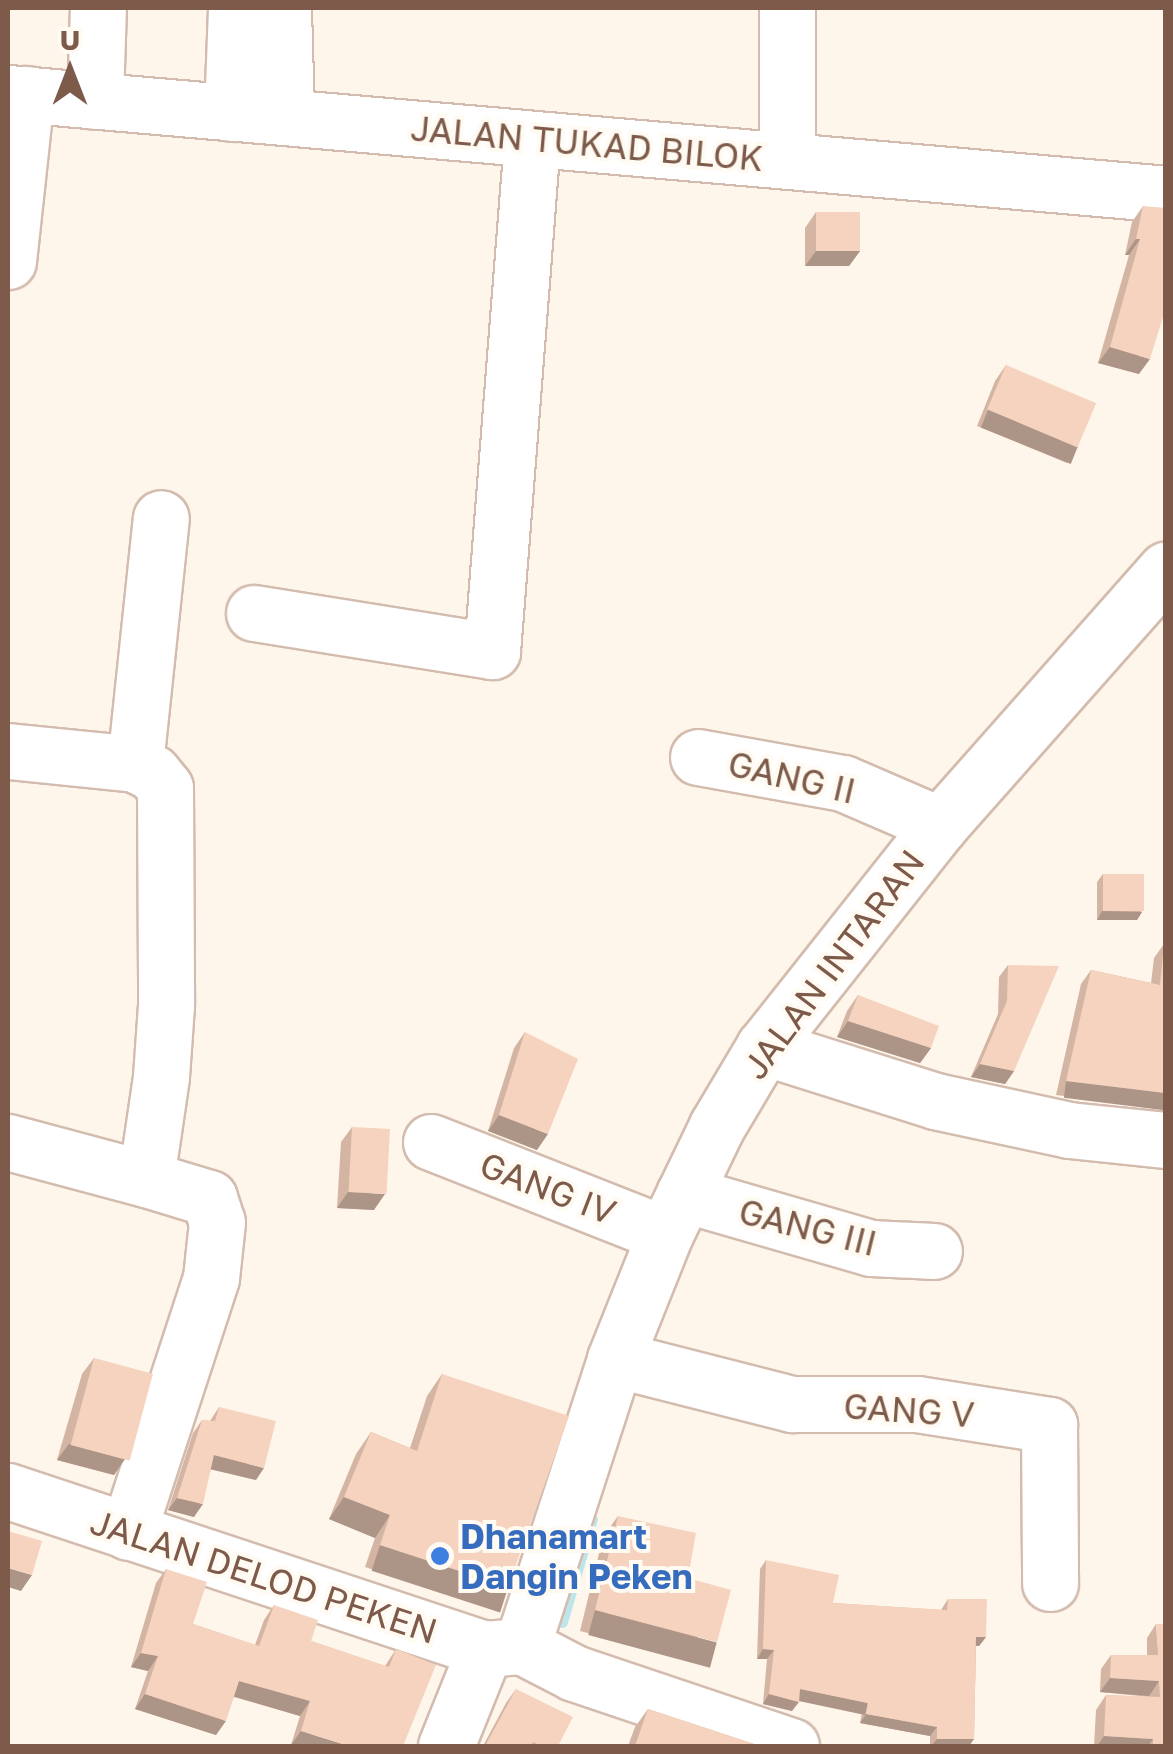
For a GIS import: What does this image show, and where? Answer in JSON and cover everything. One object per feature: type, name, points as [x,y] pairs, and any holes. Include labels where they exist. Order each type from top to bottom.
[{"type":"street","points":[[95,101],[98,8]]},
{"type":"street","points":[[232,112],[236,8]]},
{"type":"street","points":[[283,8],[286,117]]},
{"type":"street","points":[[787,160],[788,8]]},
{"type":"street","points":[[8,262],[16,94]]},
{"type":"street","name":"JALAN TUKAD BILOK","points":[[16,94],[1166,194]]},
{"type":"street","points":[[254,613],[492,652],[532,140]]},
{"type":"street","points":[[135,764],[160,518]]},
{"type":"street","name":"JALAN INTARAN","points":[[446,1746],[503,1648],[675,1214],[717,1126],[764,1047],[940,825],[1166,570]]},
{"type":"street","points":[[8,750],[135,764],[153,773],[165,788],[166,1005],[161,1077],[146,1179]]},
{"type":"street","name":"GANG II","points":[[698,757],[843,783],[940,825]]},
{"type":"street","points":[[764,1047],[935,1101],[1069,1130],[1166,1140]]},
{"type":"street","points":[[8,1142],[209,1198],[217,1222],[210,1278],[128,1532]]},
{"type":"street","name":"GANG IV","points":[[431,1142],[675,1214]]},
{"type":"street","name":"GANG III","points":[[675,1214],[871,1248],[934,1250]]},
{"type":"street","name":"GANG V","points":[[616,1359],[792,1404],[917,1404],[1049,1425],[1050,1583]]},
{"type":"street","name":"JALAN DELOD PEKEN","points":[[8,1491],[503,1648],[776,1745]]},
{"type":"building","points":[[1143,206],[1166,208],[1166,307],[1150,359],[1110,347],[1140,239],[1136,239]]},
{"type":"building","points":[[816,212],[860,212],[860,251],[816,251]]},
{"type":"building","points":[[1006,365],[1096,403],[1077,447],[987,409]]},
{"type":"building","points":[[1103,874],[1144,874],[1144,911],[1103,911]]},
{"type":"building","points":[[1164,944],[1166,1093],[1066,1081],[1091,970],[1160,985]]},
{"type":"building","points":[[1008,965],[1059,966],[1014,1071],[980,1064],[1007,1001]]},
{"type":"building","points":[[858,995],[939,1026],[931,1048],[848,1021]]},
{"type":"building","points":[[525,1032],[578,1059],[548,1134],[499,1115]]},
{"type":"building","points":[[352,1127],[390,1129],[387,1194],[349,1192]]},
{"type":"building","points":[[94,1358],[153,1374],[130,1461],[71,1445]]},
{"type":"building","points":[[442,1374],[569,1416],[508,1587],[380,1545],[390,1515],[344,1497],[371,1432],[417,1451]]},
{"type":"building","points":[[219,1407],[276,1421],[264,1468],[214,1455],[203,1504],[177,1498],[202,1420],[215,1421]]},
{"type":"building","points":[[618,1516],[696,1533],[688,1578],[731,1590],[717,1642],[595,1610]]},
{"type":"building","points":[[8,1531],[42,1541],[32,1575],[8,1568]]},
{"type":"building","points":[[766,1560],[839,1575],[833,1603],[947,1610],[948,1599],[987,1599],[986,1637],[976,1637],[974,1739],[937,1739],[937,1727],[866,1714],[868,1703],[800,1689],[799,1702],[769,1694],[774,1650],[763,1649]]},
{"type":"building","points":[[166,1569],[207,1582],[193,1624],[259,1646],[274,1605],[318,1620],[311,1641],[389,1667],[396,1649],[436,1665],[403,1746],[349,1746],[301,1731],[310,1701],[239,1681],[226,1721],[145,1694],[158,1656],[141,1653]]},
{"type":"building","points":[[1156,1624],[1166,1624],[1166,1746],[1153,1746],[1153,1739],[1104,1736],[1106,1695],[1160,1697],[1159,1681],[1110,1678],[1111,1655],[1158,1655]]},
{"type":"building","points":[[516,1689],[573,1717],[558,1746],[533,1742],[531,1746],[485,1746]]},
{"type":"building","points":[[648,1709],[760,1746],[635,1746]]},
{"type":"waterway","points":[[562,1622],[592,1519]]},
{"type":"place","name":"Dhanamart Dangin Peken","points":[[440,1556]]}]
